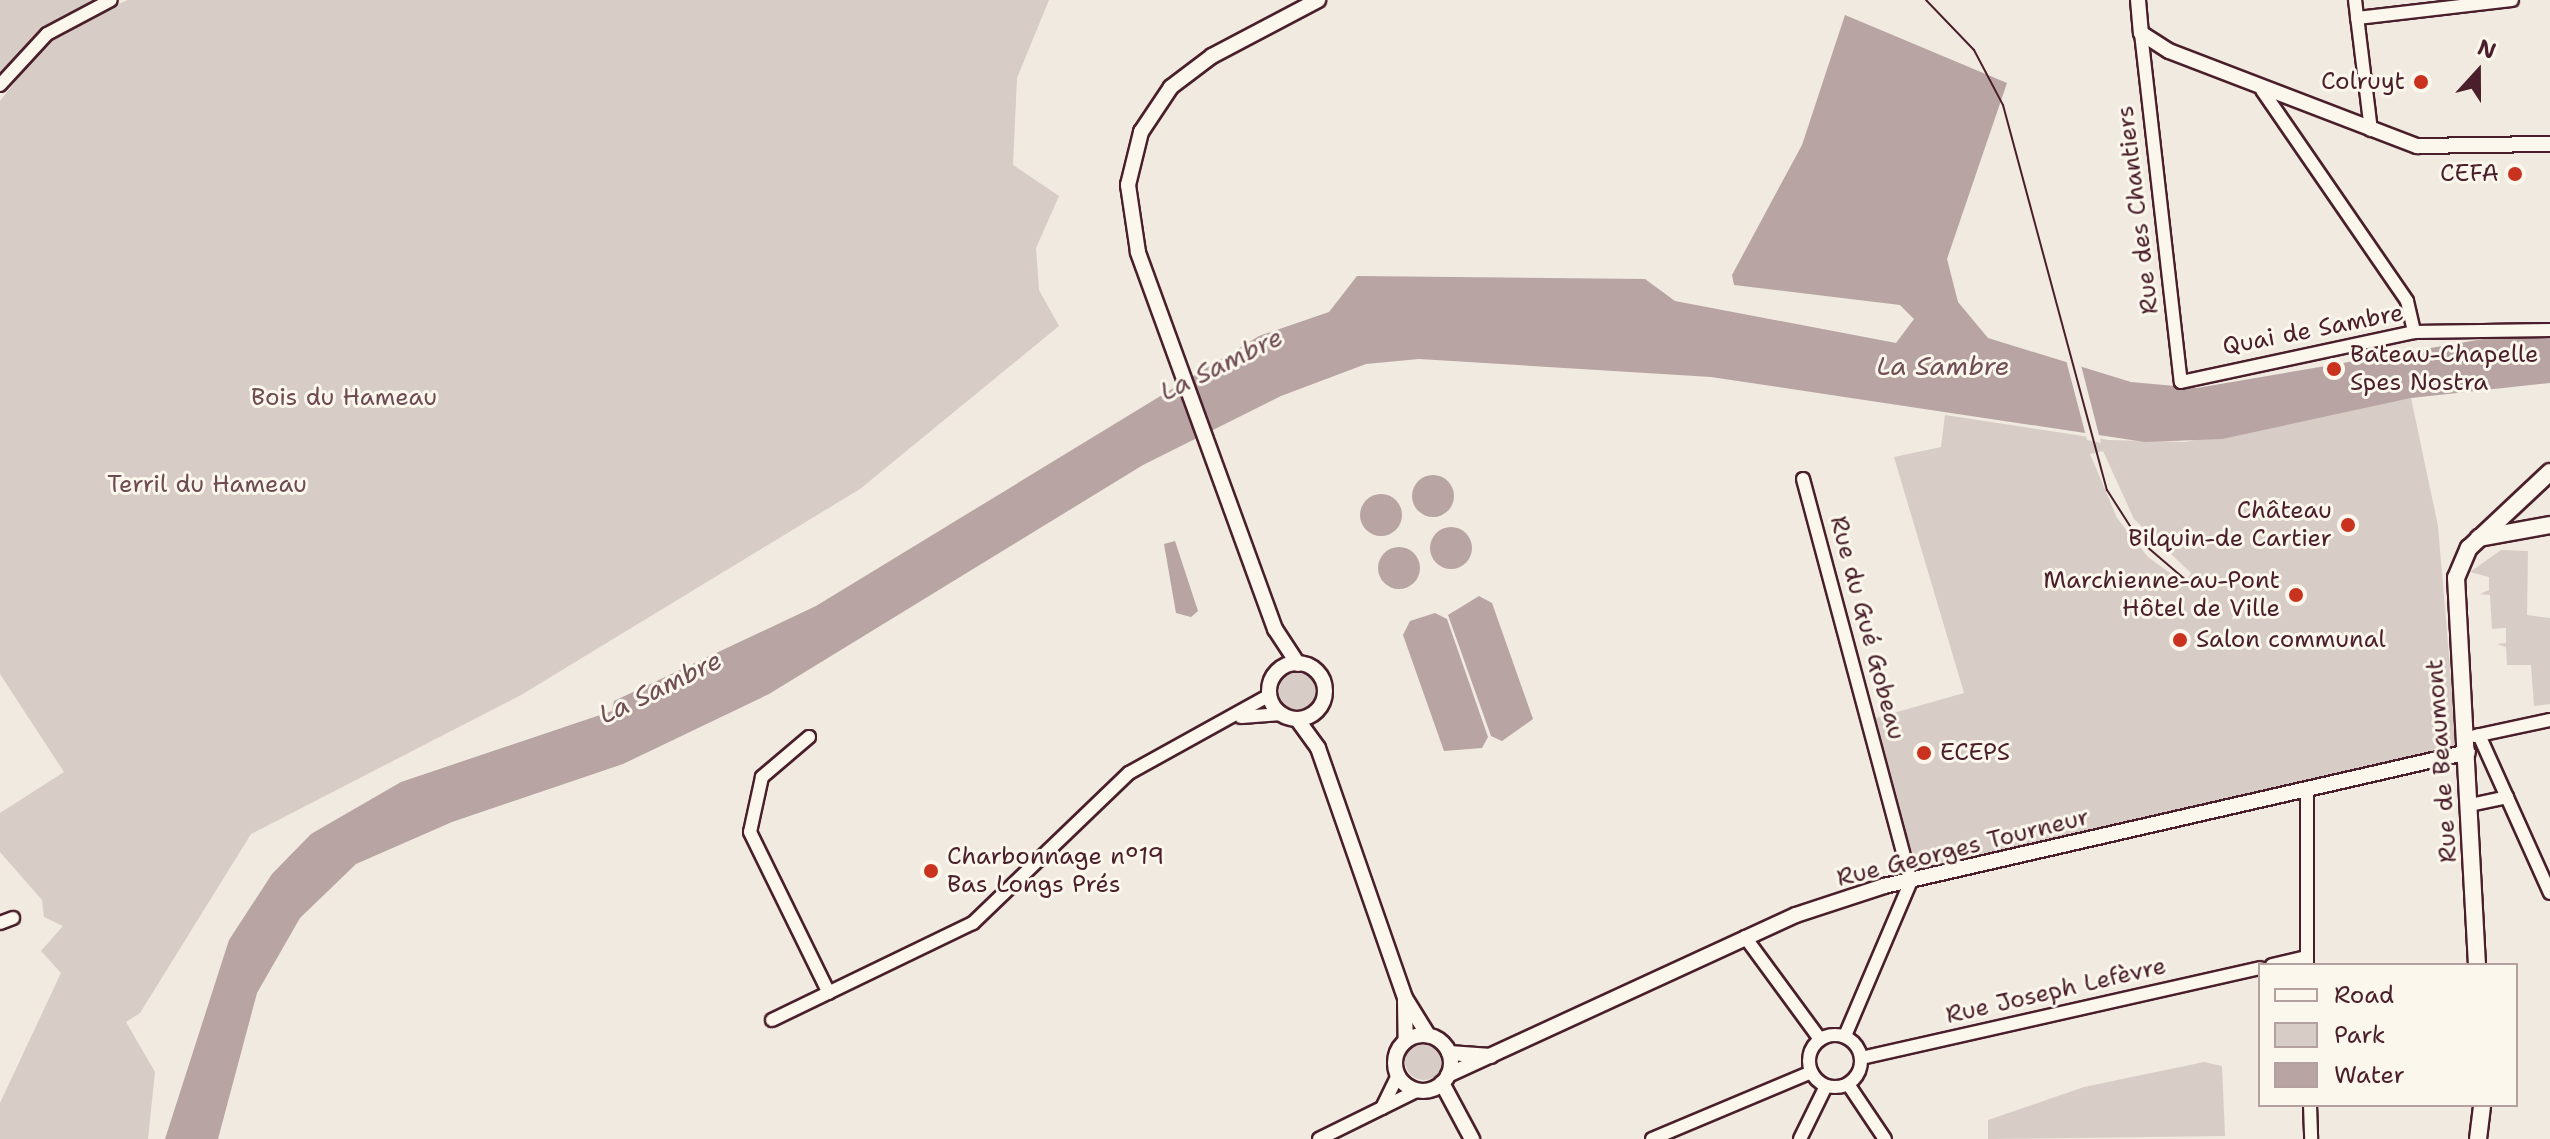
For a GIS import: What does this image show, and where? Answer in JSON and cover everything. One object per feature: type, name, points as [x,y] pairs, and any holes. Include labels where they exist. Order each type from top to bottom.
[{"type":"main road","points":[[2479,538],[2550,472]]},
{"type":"main road","points":[[2507,513],[2518,530]]},
{"type":"main road","points":[[2479,538],[2550,525]]},
{"type":"main road","name":"Rue de Beaumont","points":[[2477,963],[2470,805],[2471,742],[2455,589],[2463,556],[2479,538]]},
{"type":"main road","points":[[2478,1139],[2482,1107]]},
{"type":"street","points":[[0,85],[47,34],[111,0]]},
{"type":"street","points":[[1318,0],[1196,65],[1160,100],[1141,132],[1130,170],[1130,223],[1275,629],[1298,664],[1323,682],[1316,712],[1318,748],[1405,998],[1428,1035],[1449,1053],[1445,1079],[1472,1139]]},
{"type":"street","points":[[2138,0],[2141,33],[2262,90],[2371,130],[2439,151],[2550,144]]},
{"type":"street","points":[[2355,0],[2371,130]]},
{"type":"street","points":[[2357,18],[2512,0]]},
{"type":"street","name":"Rue des Chantiers","points":[[2141,33],[2181,382]]},
{"type":"street","points":[[2262,90],[2407,301],[2414,332]]},
{"type":"street","name":"Quai de Sambre","points":[[2181,382],[2414,332],[2550,330]]},
{"type":"street","name":"Rue du Gué Gobeau","points":[[1803,479],[1911,881]]},
{"type":"street","points":[[772,1020],[973,923],[1012,894],[1120,780],[1241,717],[1270,695],[1278,671],[1275,629]]},
{"type":"street","points":[[1278,671],[1298,664]]},
{"type":"street","points":[[1270,695],[1282,714]]},
{"type":"street","points":[[1297,719],[1316,712]]},
{"type":"street","points":[[1241,717],[1282,714],[1297,719],[1318,748]]},
{"type":"street","points":[[2550,720],[2471,742],[2507,797],[2550,893]]},
{"type":"street","points":[[809,737],[762,777],[750,832],[829,993]]},
{"type":"street","name":"Rue Georges Tourneur","points":[[1445,1079],[1745,937],[1911,881],[2307,789],[2471,742]]},
{"type":"street","points":[[2307,789],[2307,961]]},
{"type":"street","points":[[2470,805],[2507,797]]},
{"type":"street","points":[[1845,1036],[1911,881]]},
{"type":"street","points":[[0,923],[13,918]]},
{"type":"street","points":[[1745,937],[1820,1039]]},
{"type":"street","name":"Rue Joseph Lefèvre","points":[[1861,1058],[2258,968]]},
{"type":"street","points":[[1382,1108],[1398,1075],[1396,1055],[1406,1040],[1405,998]]},
{"type":"street","points":[[1406,1040],[1428,1035]]},
{"type":"street","points":[[1845,1036],[1820,1039],[1810,1052],[1811,1072],[1826,1086],[1848,1084]]},
{"type":"street","points":[[1845,1036],[1861,1058],[1848,1084]]},
{"type":"street","name":"Rue Georges Tourneur","points":[[1449,1053],[1491,1056]]},
{"type":"street","points":[[1652,1139],[1811,1072]]},
{"type":"street","points":[[1398,1075],[1418,1090]]},
{"type":"street","points":[[1319,1139],[1445,1079]]},
{"type":"street","points":[[1848,1084],[1885,1139]]},
{"type":"street","points":[[1800,1139],[1826,1086]]},
{"type":"street","points":[[2310,1107],[2311,1139]]},
{"type":"green space","points":[[0,0],[97,0],[47,27],[0,76]]},
{"type":"green space","name":"Bois du Hameau","points":[[128,0],[1049,0],[1017,78],[1013,165],[1059,196],[1036,248],[1039,290],[1059,326],[860,489],[521,695],[251,834],[140,1013],[126,1022],[155,1072],[148,1139],[0,1139],[0,1103],[61,973],[41,951],[63,926],[44,917],[42,900],[0,852],[0,813],[64,772],[0,674],[0,101],[41,49],[76,22]]},
{"type":"green space","points":[[2411,398],[2438,526],[2457,751],[1911,881],[1869,720],[1964,693],[1894,457],[1941,447],[1945,415],[2109,440],[2185,442]],"holes":[[[2103,451],[2134,519],[2191,573],[2185,584],[2148,557],[2117,518],[2090,454]]]},
{"type":"green space","points":[[2501,550],[2528,551],[2527,615],[2550,618],[2550,704],[2534,706],[2531,665],[2507,665],[2506,647],[2497,644],[2506,643],[2506,628],[2492,629],[2490,595],[2480,594],[2489,590],[2489,577],[2470,572]]},
{"type":"green space","points":[[1298,672],[1311,678],[1317,691],[1311,704],[1298,710],[1285,704],[1279,691],[1285,678]]},
{"type":"green space","points":[[1424,1042],[1437,1048],[1443,1061],[1437,1074],[1424,1080],[1411,1074],[1405,1061],[1411,1048]]},
{"type":"green space","points":[[2204,1062],[2222,1066],[2225,1136],[1988,1139],[1988,1120],[2084,1087]]},
{"type":"water","name":"La Sambre","points":[[1845,15],[2007,83],[1947,259],[1958,302],[1988,338],[2131,382],[2197,388],[2495,337],[2550,336],[2550,383],[2411,398],[2222,439],[2145,442],[1711,377],[1419,359],[1366,364],[1281,396],[1143,465],[769,694],[623,764],[452,822],[356,864],[300,918],[257,993],[218,1139],[165,1139],[229,940],[272,874],[311,834],[401,782],[612,711],[614,701],[816,606],[1259,336],[1329,312],[1357,276],[1645,279],[1675,301],[1896,343],[1914,319],[1900,305],[1734,285],[1732,275],[1802,145]]},
{"type":"water","points":[[1433,475],[1448,481],[1454,496],[1448,511],[1433,517],[1418,511],[1412,496],[1418,481]]},
{"type":"water","points":[[1381,494],[1396,500],[1402,515],[1396,530],[1381,536],[1366,530],[1360,515],[1366,500]]},
{"type":"water","points":[[1451,527],[1466,533],[1472,548],[1466,563],[1451,569],[1436,563],[1430,548],[1436,533]]},
{"type":"water","points":[[1175,541],[1198,611],[1191,617],[1176,613],[1164,544]]},
{"type":"water","points":[[1399,547],[1414,553],[1420,568],[1414,583],[1399,589],[1384,583],[1378,568],[1384,553]]},
{"type":"water","points":[[1479,596],[1492,603],[1533,719],[1502,741],[1491,736],[1448,615]]},
{"type":"water","points":[[1435,613],[1447,619],[1488,737],[1482,748],[1444,751],[1403,635],[1410,621]]},
{"type":"pier","points":[[2066,360],[2081,365],[2101,443],[2087,440]]},
{"type":"tram line","points":[[1926,0],[1974,50],[2003,105],[2107,490],[2139,540],[2187,581]]},
{"type":"place","name":"Colruyt","points":[[2421,82]]},
{"type":"place","name":"CEFA","points":[[2515,174]]},
{"type":"place","name":"Bateau-Chapelle Spes Nostra","points":[[2334,369]]},
{"type":"place","name":"Château Bilquin-de Cartier","points":[[2348,525]]},
{"type":"place","name":"Marchienne-au-Pont Hôtel de Ville","points":[[2296,595]]},
{"type":"place","name":"Salon communal","points":[[2180,640]]},
{"type":"place","name":"ECEPS","points":[[1924,753]]},
{"type":"place","name":"Charbonnage n°19 Bas Longs Prés","points":[[931,871]]},
{"type":"park label","name":"Terril du Hameau","points":[[207,485]]}]
